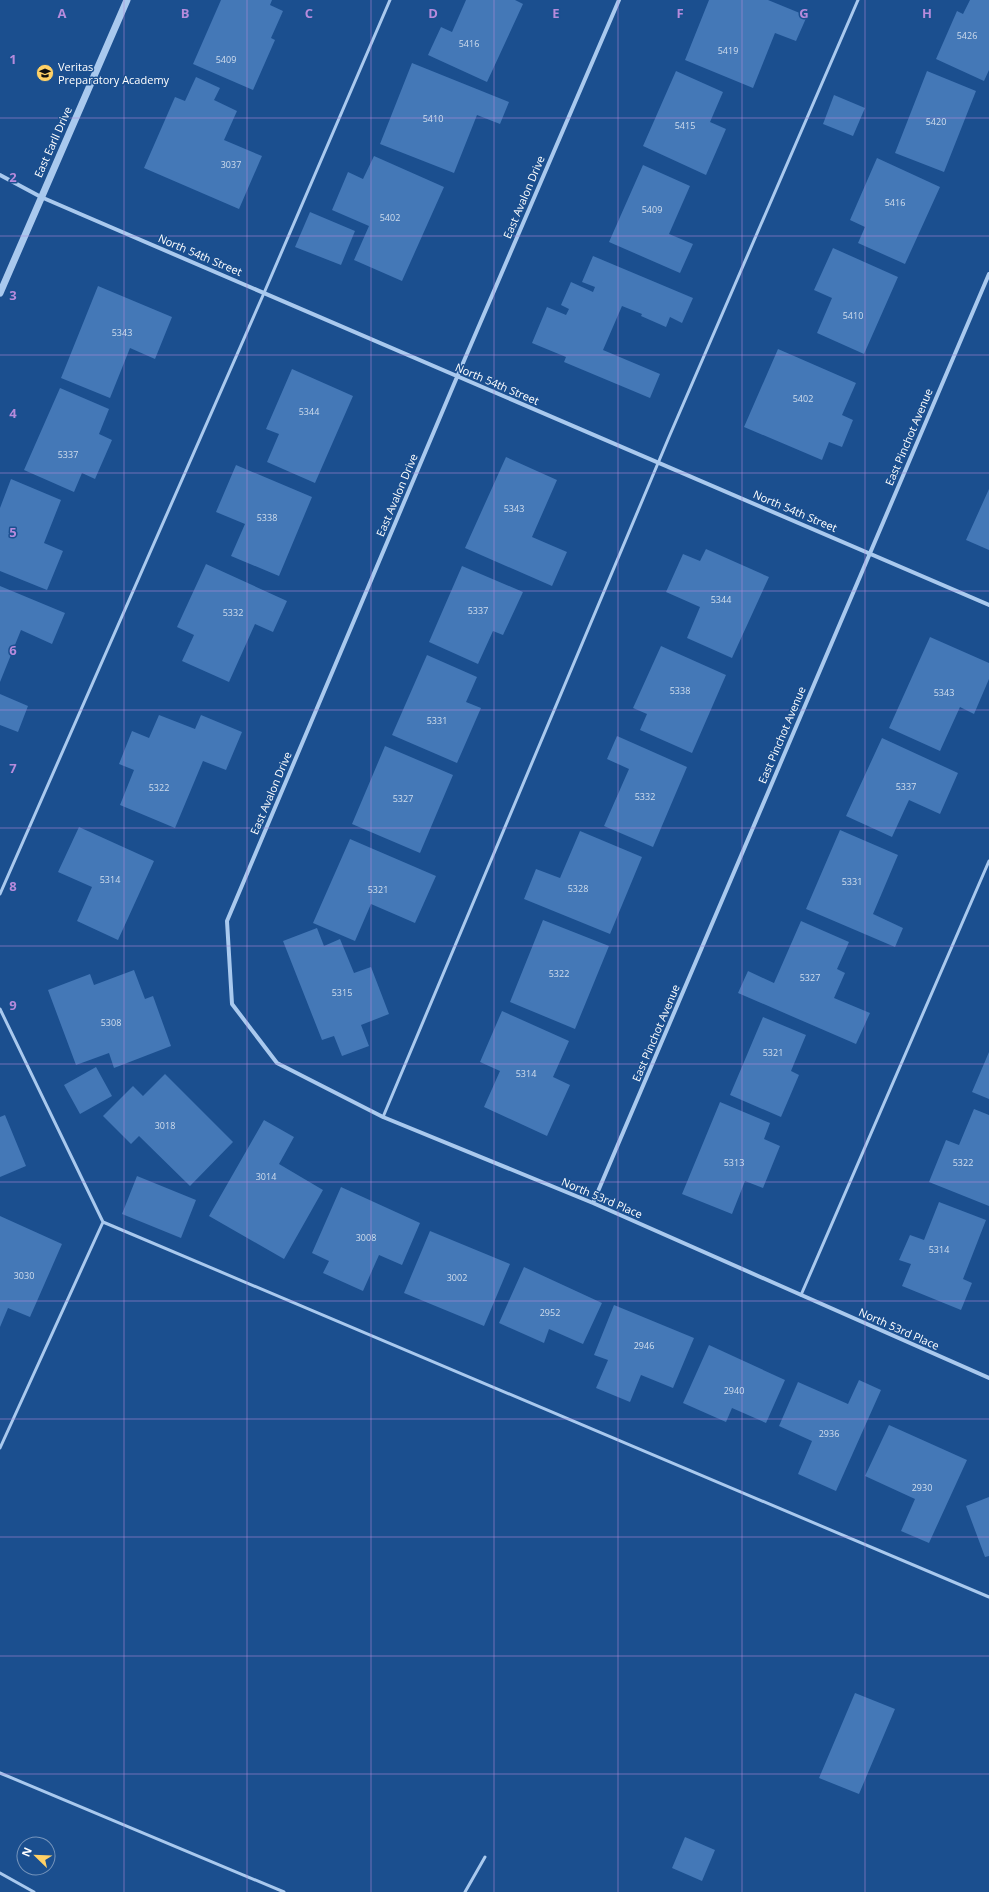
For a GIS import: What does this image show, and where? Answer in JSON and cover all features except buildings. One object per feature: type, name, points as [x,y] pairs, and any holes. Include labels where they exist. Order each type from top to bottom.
[{"type":"street","name":"East Earll Drive","points":[[0,293],[127,0]]},
{"type":"street","name":"East Avalon Drive","points":[[232,1004],[227,921],[457,376],[619,0]]},
{"type":"street","name":"North 54th Street","points":[[0,175],[41,197],[989,605]]},
{"type":"street","name":"East Pinchot Avenue","points":[[593,1203],[989,274]]},
{"type":"street","name":"North 53rd Place","points":[[232,1004],[277,1063],[383,1117],[593,1203],[989,1378]]},
{"type":"lane","points":[[0,894],[264,292],[390,0]]},
{"type":"lane","points":[[383,1117],[658,462],[858,0]]},
{"type":"lane","points":[[801,1295],[989,861]]},
{"type":"lane","points":[[0,1009],[103,1222],[989,1597]]},
{"type":"lane","points":[[0,1448],[103,1222]]},
{"type":"lane","points":[[0,1773],[284,1892]]},
{"type":"lane","points":[[465,1892],[485,1857]]},
{"type":"lane","points":[[0,1874],[34,1892]]},
{"type":"place","name":"Veritas Preparatory Academy","points":[[45,73]]}]
